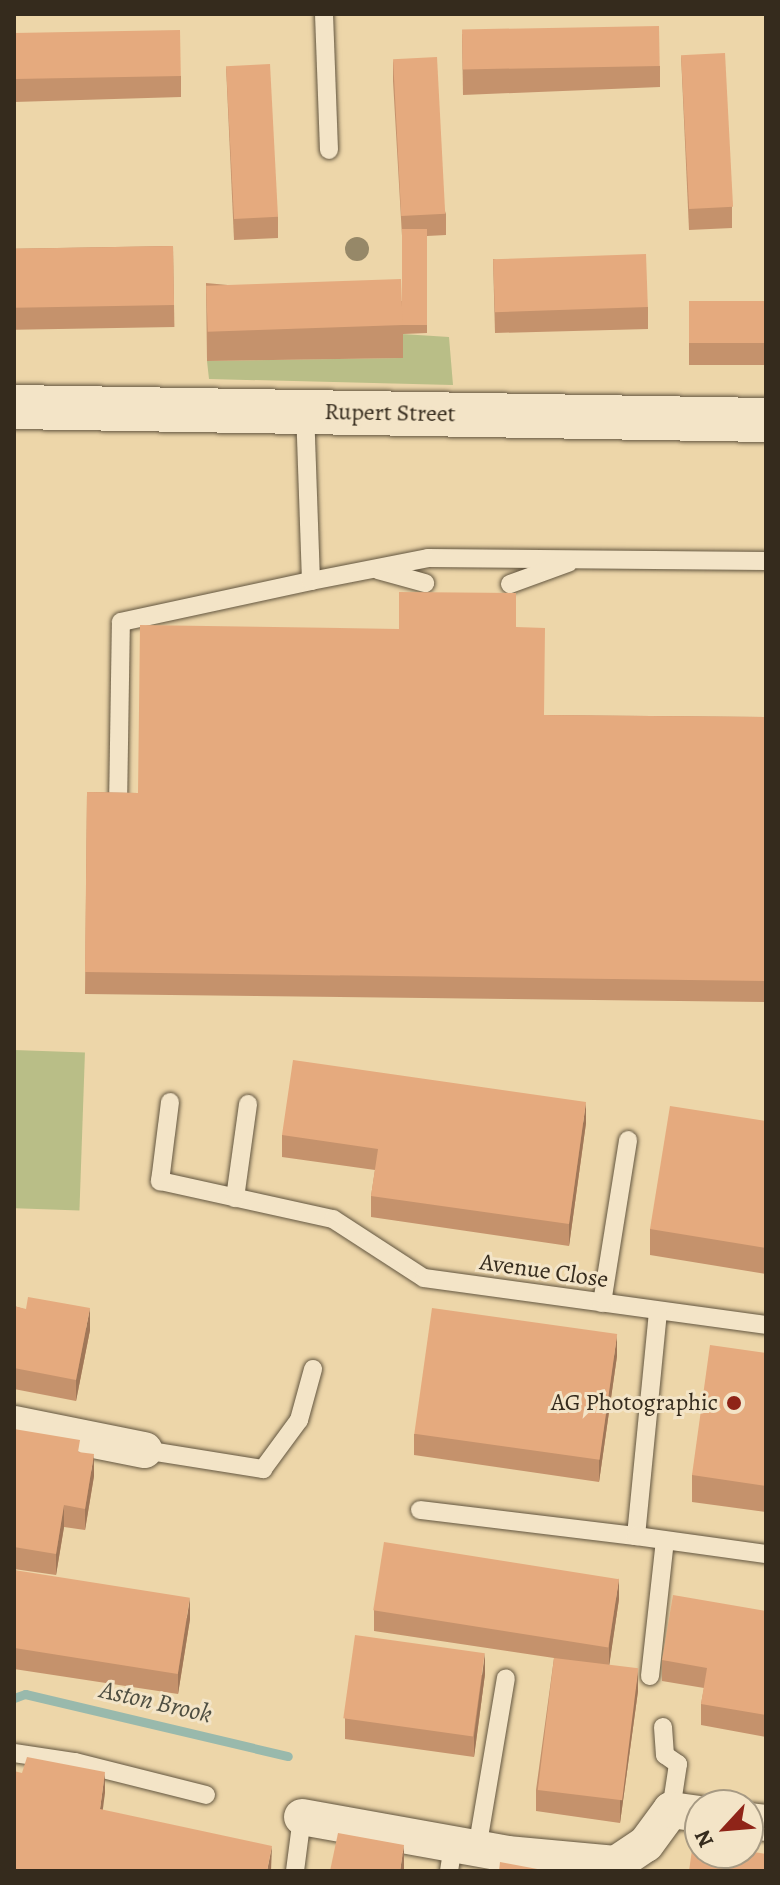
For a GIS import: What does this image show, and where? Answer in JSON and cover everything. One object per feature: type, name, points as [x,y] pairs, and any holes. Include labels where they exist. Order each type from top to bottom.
[{"type":"street","name":"Rupert Street","points":[[14,407],[766,420]]},
{"type":"street","points":[[14,1424],[144,1450]]},
{"type":"street","points":[[302,1817],[460,1855],[616,1864],[631,1862],[646,1844],[684,1813]]},
{"type":"lane","points":[[324,14],[329,150]]},
{"type":"lane","points":[[305,412],[311,581]]},
{"type":"lane","points":[[118,807],[121,622],[428,558],[766,561]]},
{"type":"lane","points":[[510,584],[579,559]]},
{"type":"lane","points":[[374,569],[425,583]]},
{"type":"lane","points":[[170,1102],[160,1181],[235,1198],[248,1104]]},
{"type":"lane","points":[[602,1303],[628,1140]]},
{"type":"lane","name":"Avenue Close","points":[[235,1198],[333,1219],[424,1278],[766,1325]]},
{"type":"lane","points":[[636,1536],[658,1311]]},
{"type":"lane","points":[[144,1450],[263,1469],[299,1420],[313,1369]]},
{"type":"lane","points":[[420,1510],[766,1554]]},
{"type":"lane","points":[[650,1676],[665,1541]]},
{"type":"lane","points":[[460,1855],[506,1678]]},
{"type":"lane","points":[[663,1727],[665,1755],[678,1764],[684,1805]]},
{"type":"lane","points":[[14,1753],[75,1762],[206,1795]]},
{"type":"lane","points":[[295,1871],[302,1817]]},
{"type":"green space","points":[[402,334],[449,337],[453,385],[209,379],[207,361],[402,358]]},
{"type":"green space","points":[[14,1050],[85,1052],[79,1210],[14,1208]]},
{"type":"building","points":[[659,26],[660,66],[463,69],[462,29]]},
{"type":"building","points":[[180,30],[181,76],[15,79],[14,33]]},
{"type":"building","points":[[725,53],[733,207],[689,209],[681,55]]},
{"type":"building","points":[[437,57],[445,214],[401,216],[393,59]]},
{"type":"building","points":[[270,64],[278,217],[234,219],[226,66]]},
{"type":"building","points":[[402,229],[427,229],[427,325],[402,325]]},
{"type":"building","points":[[173,246],[174,305],[15,308],[14,249]]},
{"type":"building","points":[[646,254],[648,307],[495,312],[493,259]]},
{"type":"building","points":[[401,279],[403,325],[208,332],[206,286]]},
{"type":"building","points":[[689,301],[766,301],[766,343],[689,343]]},
{"type":"building","points":[[399,592],[516,593],[516,627],[545,628],[544,715],[766,717],[766,981],[85,972],[87,792],[138,793],[140,625],[399,629]]},
{"type":"building","points":[[293,1060],[586,1102],[569,1224],[371,1196],[378,1149],[282,1135]]},
{"type":"building","points":[[670,1106],[766,1121],[766,1248],[650,1229]]},
{"type":"building","points":[[28,1297],[90,1308],[76,1380],[14,1368],[14,1306],[26,1309]]},
{"type":"building","points":[[432,1308],[617,1334],[600,1460],[414,1434]]},
{"type":"building","points":[[710,1345],[766,1353],[766,1486],[692,1475]]},
{"type":"building","points":[[14,1429],[80,1440],[78,1452],[94,1454],[85,1509],[64,1505],[56,1554],[14,1547]]},
{"type":"building","points":[[384,1542],[619,1579],[608,1647],[373,1610]]},
{"type":"building","points":[[14,1570],[190,1598],[178,1674],[14,1648]]},
{"type":"building","points":[[673,1595],[766,1611],[766,1715],[701,1704],[707,1668],[662,1660]]},
{"type":"building","points":[[355,1635],[485,1653],[473,1736],[343,1718]]},
{"type":"building","points":[[554,1658],[638,1668],[622,1800],[538,1790]]},
{"type":"building","points":[[27,1757],[105,1772],[100,1809],[272,1846],[267,1871],[14,1871],[14,1771],[22,1773]]},
{"type":"building","points":[[338,1833],[404,1845],[400,1871],[330,1871]]},
{"type":"building","points":[[766,1854],[766,1871],[689,1871],[764,1869]]},
{"type":"building","points":[[500,1862],[548,1871],[499,1871]]},
{"type":"waterway","name":"Aston Brook","points":[[14,1698],[25,1694],[288,1756]]},
{"type":"place","name":"AG Photographic","points":[[734,1403]]}]
